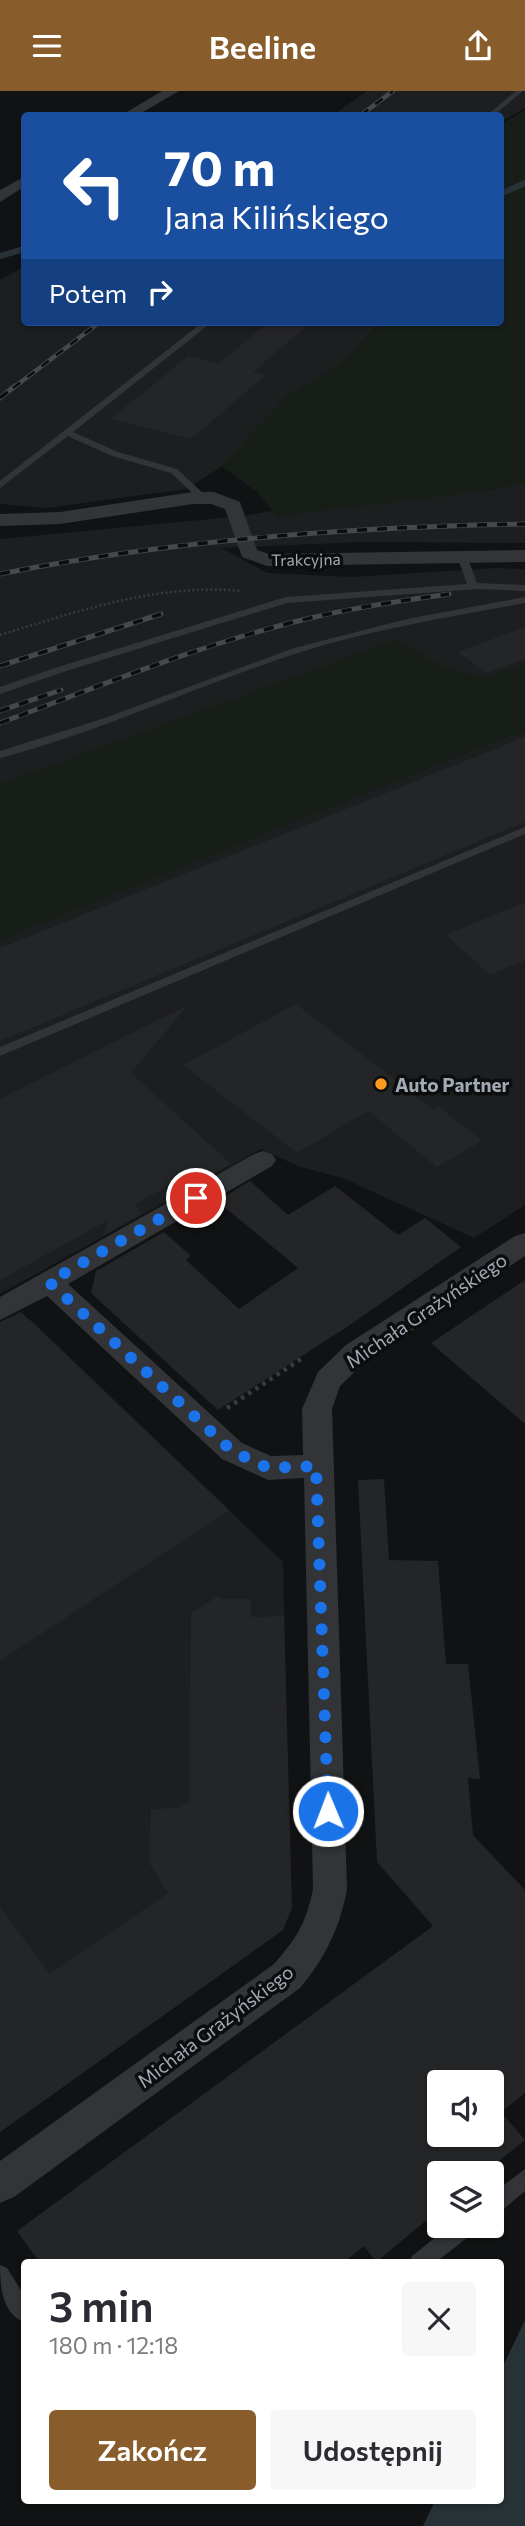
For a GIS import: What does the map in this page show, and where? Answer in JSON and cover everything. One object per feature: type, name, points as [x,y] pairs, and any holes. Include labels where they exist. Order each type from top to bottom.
[{"type":"street","points":[[134,112],[172,91]]},
{"type":"street","points":[[0,197],[21,183]]},
{"type":"street","name":"Trakcyjna","points":[[0,520],[60,518],[203,498],[226,501],[233,506],[248,553],[255,558],[281,560],[525,556]]},
{"type":"street","points":[[0,1310],[263,1160]]},
{"type":"street","name":"Michała Grażyńskiego","points":[[0,2184],[287,1976],[313,1947],[325,1922],[330,1889],[316,1466],[317,1409],[328,1380],[356,1353],[525,1243]]},
{"type":"street","points":[[49,1282],[232,1451],[268,1468],[316,1466]]},
{"type":"lane","points":[[494,112],[520,91]]},
{"type":"lane","points":[[0,485],[203,326]]},
{"type":"lane","points":[[66,432],[115,454],[174,471],[203,498]]},
{"type":"lane","points":[[462,556],[473,586]]},
{"type":"lane","points":[[0,691],[286,600],[473,586],[525,588]]},
{"type":"lane","points":[[0,755],[106,721],[298,650],[407,622],[525,600]]},
{"type":"lane","points":[[0,1052],[525,830]]},
{"type":"lane","points":[[504,2196],[525,2179]]},
{"type":"lane","points":[[424,2259],[451,2238]]},
{"type":"lane","points":[[0,2275],[21,2307]]},
{"type":"path","points":[[0,635],[178,588],[222,588],[286,600]]},
{"type":"path","points":[[219,1414],[310,1353]]},
{"type":"shaded area","points":[[367,91],[525,91],[525,108],[504,120],[504,112],[337,112]]},
{"type":"shaded area","points":[[525,110],[525,482],[484,491],[277,516],[257,492],[221,466],[286,397],[341,363],[379,326],[504,326],[504,122]]},
{"type":"shaded area","points":[[21,269],[21,326],[378,326],[271,434],[187,489],[46,508],[0,504],[0,280]]},
{"type":"shaded area","points":[[525,482],[525,543],[362,542],[222,548],[267,573],[352,577],[496,568],[525,569],[525,1205],[474,1238],[345,1179],[298,1166],[261,1149],[0,1294],[0,539],[243,516],[287,508],[484,491]]},
{"type":"shaded area","points":[[395,640],[445,668],[482,677],[525,664],[525,733],[506,737],[0,940],[0,784]]},
{"type":"shaded area","points":[[31,1320],[283,1562],[291,1908],[283,1930],[0,2132],[0,1337]]},
{"type":"shaded area","points":[[525,2320],[525,2526],[423,2526],[434,2504],[504,2504],[504,2364]]},
{"type":"building","points":[[264,326],[306,326],[253,372],[266,375],[191,439],[111,419],[188,356],[218,364]]},
{"type":"building","points":[[525,627],[525,659],[487,673],[458,652]]},
{"type":"building","points":[[525,737],[525,822],[0,1041],[0,948]]},
{"type":"building","points":[[525,902],[525,960],[490,975],[446,935]]},
{"type":"building","points":[[296,1004],[433,1109],[438,1106],[482,1141],[437,1167],[368,1111],[297,1153],[183,1065]]},
{"type":"building","points":[[188,1005],[131,1073],[231,1164],[196,1184],[186,1176],[134,1205],[143,1213],[104,1235],[108,1220],[0,1280],[0,1099]]},
{"type":"building","points":[[250,1181],[288,1215],[335,1186],[398,1235],[425,1218],[461,1247],[350,1325],[218,1410],[91,1293],[96,1271],[164,1232],[191,1256],[186,1260],[239,1309],[298,1268],[217,1201]]},
{"type":"building","points":[[525,1280],[525,1424],[431,1343]]},
{"type":"building","points":[[21,1312],[229,1510],[0,1661],[0,1322]]},
{"type":"building","points":[[384,1479],[389,1560],[438,1561],[446,1664],[468,1664],[480,1779],[468,1778],[473,1835],[525,1890],[525,2093],[504,2110],[504,2070],[427,2070],[427,2147],[504,2147],[504,2116],[525,2140],[499,2161],[427,2161],[427,2220],[380,2259],[374,2259],[364,2246],[348,2259],[37,2259],[17,2231],[433,1926],[377,1862],[358,1480]]},
{"type":"building","points":[[218,1596],[223,1599],[251,1599],[251,1617],[284,1616],[292,1908],[283,1930],[0,2132],[0,1907],[50,1974],[168,1893],[149,1863],[151,1809],[180,1808],[181,1804],[189,1803],[191,1613]]},
{"type":"waterway","points":[[504,192],[525,183]]},
{"type":"waterway","points":[[0,256],[21,250]]},
{"type":"railway","points":[[365,112],[393,91]]},
{"type":"railway","points":[[13,388],[95,326]]},
{"type":"railway","points":[[0,398],[15,386]]},
{"type":"railway","points":[[0,574],[130,552],[261,537],[393,528],[525,524]]},
{"type":"railway","points":[[0,723],[225,641],[339,612],[449,594]]},
{"type":"railway","points":[[0,666],[161,614]]},
{"type":"railway","points":[[0,711],[61,690]]},
{"type":"place","name":"Auto Partner","points":[[381,1084]]},
{"type":"route","points":[[196,1198],[49,1282],[232,1451],[268,1468],[316,1466],[328,1811]]}]
